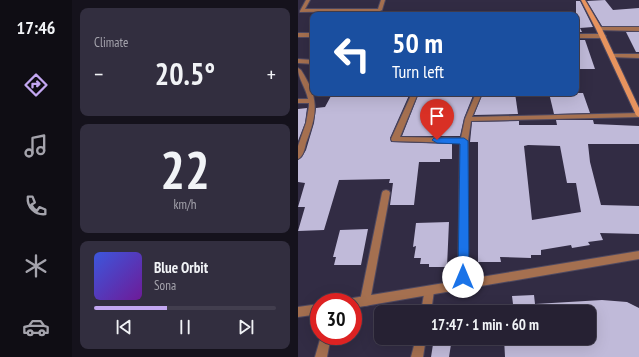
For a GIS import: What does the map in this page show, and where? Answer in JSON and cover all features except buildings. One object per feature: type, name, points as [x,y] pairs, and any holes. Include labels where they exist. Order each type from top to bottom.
[{"type":"main road","points":[[583,0],[603,36],[639,115]]},
{"type":"street","points":[[308,0],[302,11],[380,10],[383,0]]},
{"type":"street","points":[[599,29],[639,28]]},
{"type":"street","points":[[298,35],[310,35]]},
{"type":"street","points":[[579,36],[603,36]]},
{"type":"street","points":[[612,56],[639,56]]},
{"type":"street","points":[[298,61],[310,62]]},
{"type":"street","points":[[298,70],[310,88]]},
{"type":"street","points":[[298,156],[310,123],[312,96]]},
{"type":"street","points":[[414,96],[396,139],[464,141]]},
{"type":"street","points":[[463,285],[464,141],[468,119],[478,96]]},
{"type":"street","points":[[298,101],[312,101]]},
{"type":"street","points":[[468,119],[639,115]]},
{"type":"street","points":[[365,302],[386,193]]},
{"type":"street","points":[[362,302],[639,255]]},
{"type":"street","points":[[427,305],[429,291]]},
{"type":"street","points":[[298,312],[310,310]]},
{"type":"street","points":[[321,357],[324,345]]},
{"type":"street","points":[[417,357],[420,345]]},
{"type":"route","points":[[437,140],[464,141],[463,277]]}]
